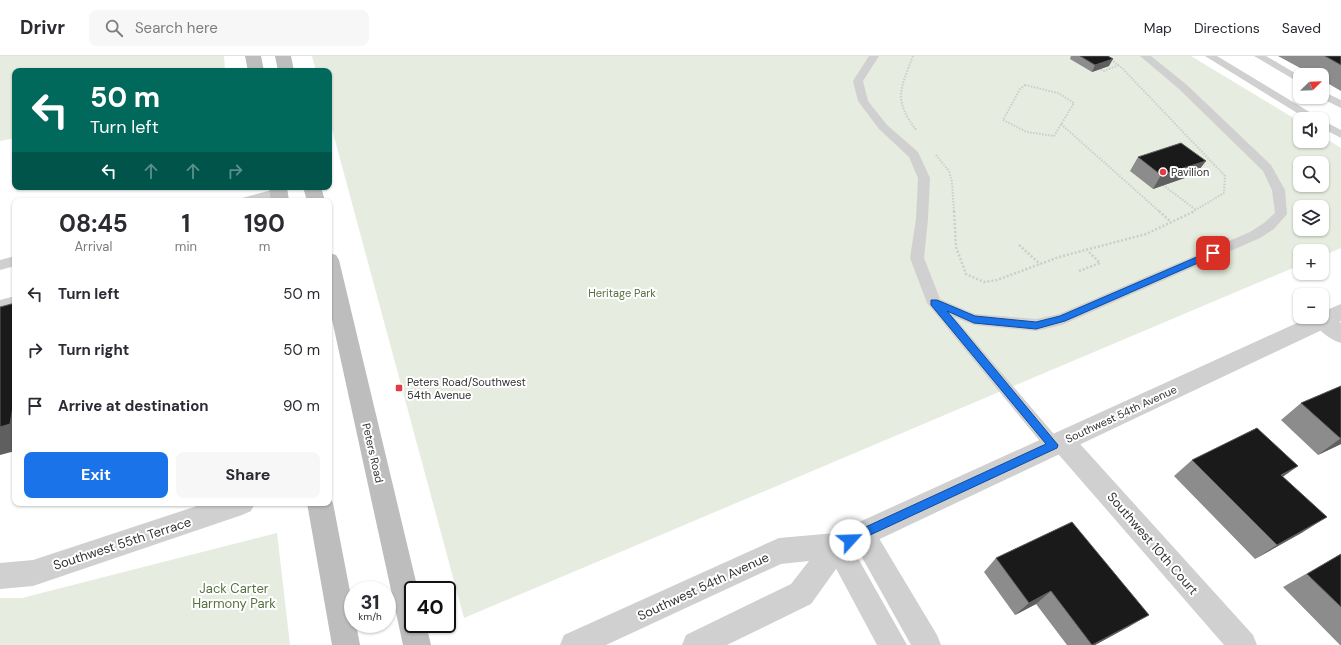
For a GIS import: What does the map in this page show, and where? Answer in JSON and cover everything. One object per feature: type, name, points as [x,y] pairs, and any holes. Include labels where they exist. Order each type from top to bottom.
[{"type":"main road","points":[[253,56],[255,68]]},
{"type":"main road","points":[[282,56],[285,68]]},
{"type":"main road","name":"Peters Road","points":[[332,273],[417,645]]},
{"type":"main road","points":[[321,506],[346,645]]},
{"type":"street","name":"Southwest 54th Avenue","points":[[574,645],[779,551],[837,546],[1332,316]]},
{"type":"street","points":[[1332,316],[1341,335]]},
{"type":"street","name":"Southwest 10th Court","points":[[1058,443],[1243,645]]},
{"type":"street","name":"Southwest 55th Terrace","points":[[0,576],[33,572],[233,506]]},
{"type":"street","points":[[862,534],[927,645]]},
{"type":"street","name":"Southwest 54th Avenue","points":[[696,645],[801,594],[837,546]]},
{"type":"street","points":[[837,546],[893,645]]},
{"type":"lane","points":[[874,56],[869,61],[858,81],[863,100],[883,127],[914,155],[924,178],[922,219],[917,258],[934,302],[1058,443]]},
{"type":"lane","points":[[934,302],[974,319],[1036,325],[1062,319],[1255,235],[1269,226],[1280,214],[1281,199],[1277,182],[1267,168],[1183,87],[1145,56]]},
{"type":"lane","points":[[1210,56],[1303,112]]},
{"type":"lane","points":[[1259,56],[1293,76]]},
{"type":"lane","points":[[1329,98],[1341,105]]},
{"type":"lane","points":[[1329,127],[1341,135]]},
{"type":"lane","points":[[258,198],[279,193]]},
{"type":"lane","points":[[0,265],[12,262]]},
{"type":"lane","points":[[0,305],[12,302]]},
{"type":"path","points":[[913,56],[904,76],[901,104],[906,116],[920,135]]},
{"type":"path","points":[[934,153],[949,171],[952,182],[956,247],[966,274],[984,282],[997,280],[1040,264],[1146,234],[1196,210],[1224,192],[1225,176],[1198,145],[1119,65],[1106,56]]},
{"type":"path","points":[[1095,66],[1104,71],[1119,65]]},
{"type":"path","points":[[1025,85],[1045,89],[1069,98],[1074,103],[1061,124],[1054,136],[1043,136],[1016,130],[1002,120],[1020,89],[1025,85]]},
{"type":"path","points":[[1061,124],[1171,222]]},
{"type":"path","points":[[1163,185],[1196,210]]},
{"type":"path","points":[[1019,245],[1040,264]]},
{"type":"path","points":[[1079,271],[1100,263],[1086,250]]},
{"type":"green space","points":[[0,56],[224,56],[225,68],[12,68],[12,139],[0,141]]},
{"type":"green space","name":"Heritage Park","points":[[312,56],[1191,56],[1293,118],[1293,148],[1329,148],[1329,140],[1341,148],[1341,248],[1329,253],[1329,244],[1293,244],[1293,268],[464,618],[456,588],[456,581],[454,581],[332,129],[332,68],[315,68]]},
{"type":"green space","name":"Jack Carter Harmony Park","points":[[277,533],[290,645],[0,645],[0,598],[22,598]]},
{"type":"building","points":[[1080,56],[1108,56],[1113,59],[1095,65]]},
{"type":"building","points":[[1325,56],[1341,56],[1341,65]]},
{"type":"building","points":[[1181,143],[1206,161],[1161,175],[1138,157]]},
{"type":"building","points":[[12,304],[12,412],[10,424],[0,427],[0,307]]},
{"type":"building","points":[[1341,386],[1341,438],[1340,438],[1301,403]]},
{"type":"building","points":[[1257,428],[1298,466],[1281,475],[1327,517],[1277,545],[1192,460]]},
{"type":"building","points":[[1072,522],[1149,615],[1092,645],[1051,591],[1029,603],[996,558]]},
{"type":"building","points":[[1341,554],[1341,607],[1307,574]]},
{"type":"place","name":"Pavilion","points":[[1163,172]]},
{"type":"place","name":"Peters Road/Southwest 54th Avenue","points":[[399,388]]},
{"type":"route","points":[[850,540],[1053,445],[934,302],[974,319],[1036,325],[1062,319],[1213,253]]}]
